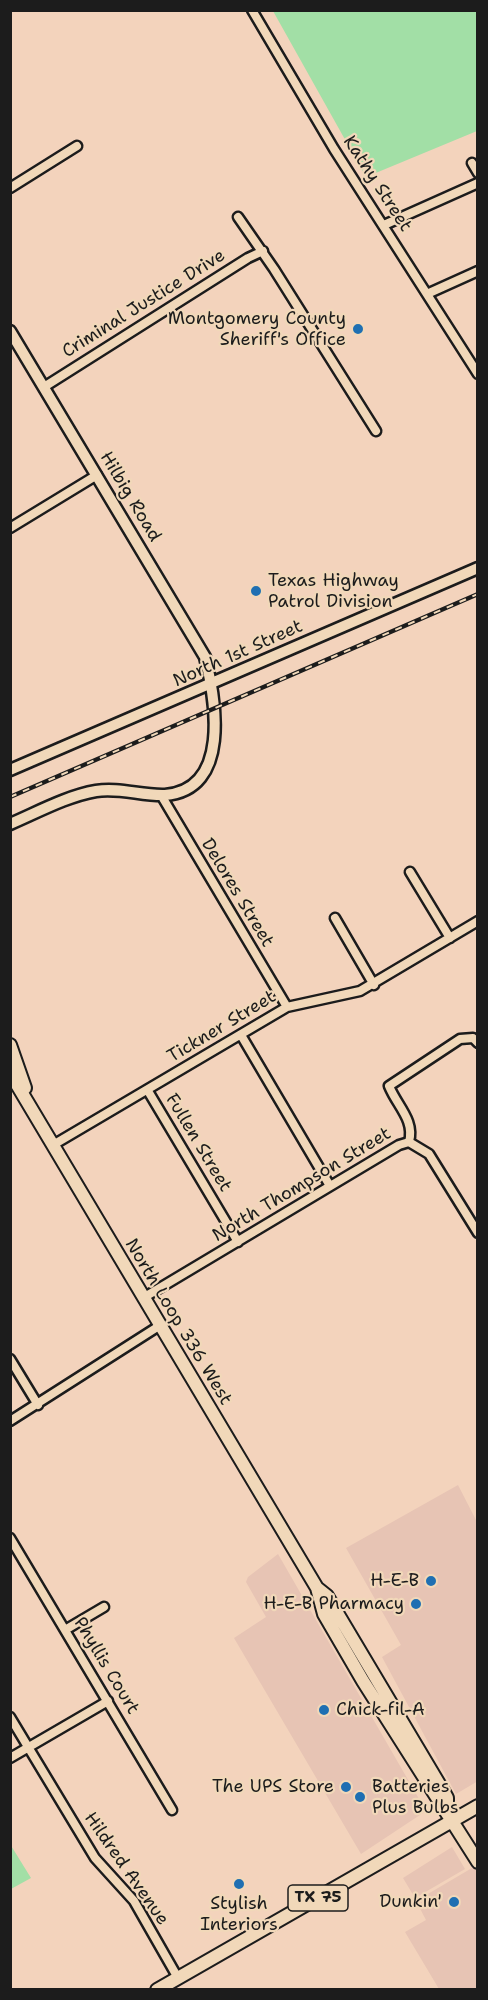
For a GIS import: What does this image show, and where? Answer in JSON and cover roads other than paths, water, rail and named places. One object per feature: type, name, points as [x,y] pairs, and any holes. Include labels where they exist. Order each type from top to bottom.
[{"type":"main road","points":[[10,1044],[32,1109]]},
{"type":"main road","name":"North Loop 336 West","points":[[10,1073],[317,1588],[324,1614],[363,1681],[439,1804],[450,1815],[477,1862]]},
{"type":"main road","points":[[10,1089],[32,1109]]},
{"type":"main road","name":"North Loop 336 West","points":[[317,1588],[327,1596],[447,1798],[450,1815]]},
{"type":"main road","points":[[336,1635],[346,1640],[363,1670],[372,1670]]},
{"type":"main road","points":[[363,1681],[388,1698]]},
{"type":"main road","name":"TX 75","points":[[157,1989],[450,1815],[477,1806]]},
{"type":"street","name":"Kathy Street","points":[[252,10],[334,149],[427,294],[474,362],[477,374]]},
{"type":"street","points":[[10,188],[77,146]]},
{"type":"street","points":[[471,163],[477,173]]},
{"type":"street","points":[[384,225],[477,183]]},
{"type":"street","points":[[238,217],[263,251],[376,431]]},
{"type":"street","name":"Criminal Justice Drive","points":[[44,387],[248,258],[263,251]]},
{"type":"street","points":[[427,294],[477,271]]},
{"type":"street","name":"Hilbig Road","points":[[10,331],[205,657],[212,684],[214,739],[207,770],[190,788],[161,795],[110,790],[83,793],[10,824]]},
{"type":"street","points":[[10,528],[97,475]]},
{"type":"street","name":"North 1st Street","points":[[10,770],[477,568]]},
{"type":"street","name":"Delores Street","points":[[161,795],[287,1007]]},
{"type":"street","points":[[410,872],[450,938]]},
{"type":"street","points":[[335,918],[374,985]]},
{"type":"street","name":"Tickner Street","points":[[53,1145],[287,1007],[360,991],[374,985],[477,921]]},
{"type":"street","points":[[241,1035],[330,1186]]},
{"type":"street","points":[[409,1142],[412,1131],[410,1122],[389,1086],[460,1039],[473,1038],[477,1043]]},
{"type":"street","name":"Fullen Street","points":[[148,1091],[238,1242]]},
{"type":"street","name":"North Thompson Street","points":[[143,1298],[399,1145],[409,1142],[429,1154],[477,1233]]},
{"type":"street","points":[[10,1421],[159,1326]]},
{"type":"street","points":[[10,1359],[38,1405]]},
{"type":"street","name":"Phyllis Court","points":[[10,1538],[172,1810]]},
{"type":"street","points":[[65,1630],[104,1607]]},
{"type":"street","points":[[10,1758],[108,1701]]},
{"type":"street","name":"Hildred Avenue","points":[[10,1717],[94,1858],[134,1901],[178,1978]]},
{"type":"railway","points":[[10,797],[478,594]]},
{"type":"place","name":"Montgomery County Sheriff's Office","points":[[358,329]]},
{"type":"place","name":"Texas Highway Patrol Division","points":[[256,591]]},
{"type":"place","name":"H-E-B","points":[[431,1581]]},
{"type":"place","name":"H-E-B Pharmacy","points":[[416,1604]]},
{"type":"place","name":"Chick-fil-A","points":[[324,1710]]},
{"type":"place","name":"The UPS Store","points":[[346,1787]]},
{"type":"place","name":"Batteries Plus Bulbs","points":[[360,1797]]},
{"type":"place","name":"Stylish Interiors","points":[[239,1884]]},
{"type":"place","name":"Dunkin'","points":[[454,1902]]}]
